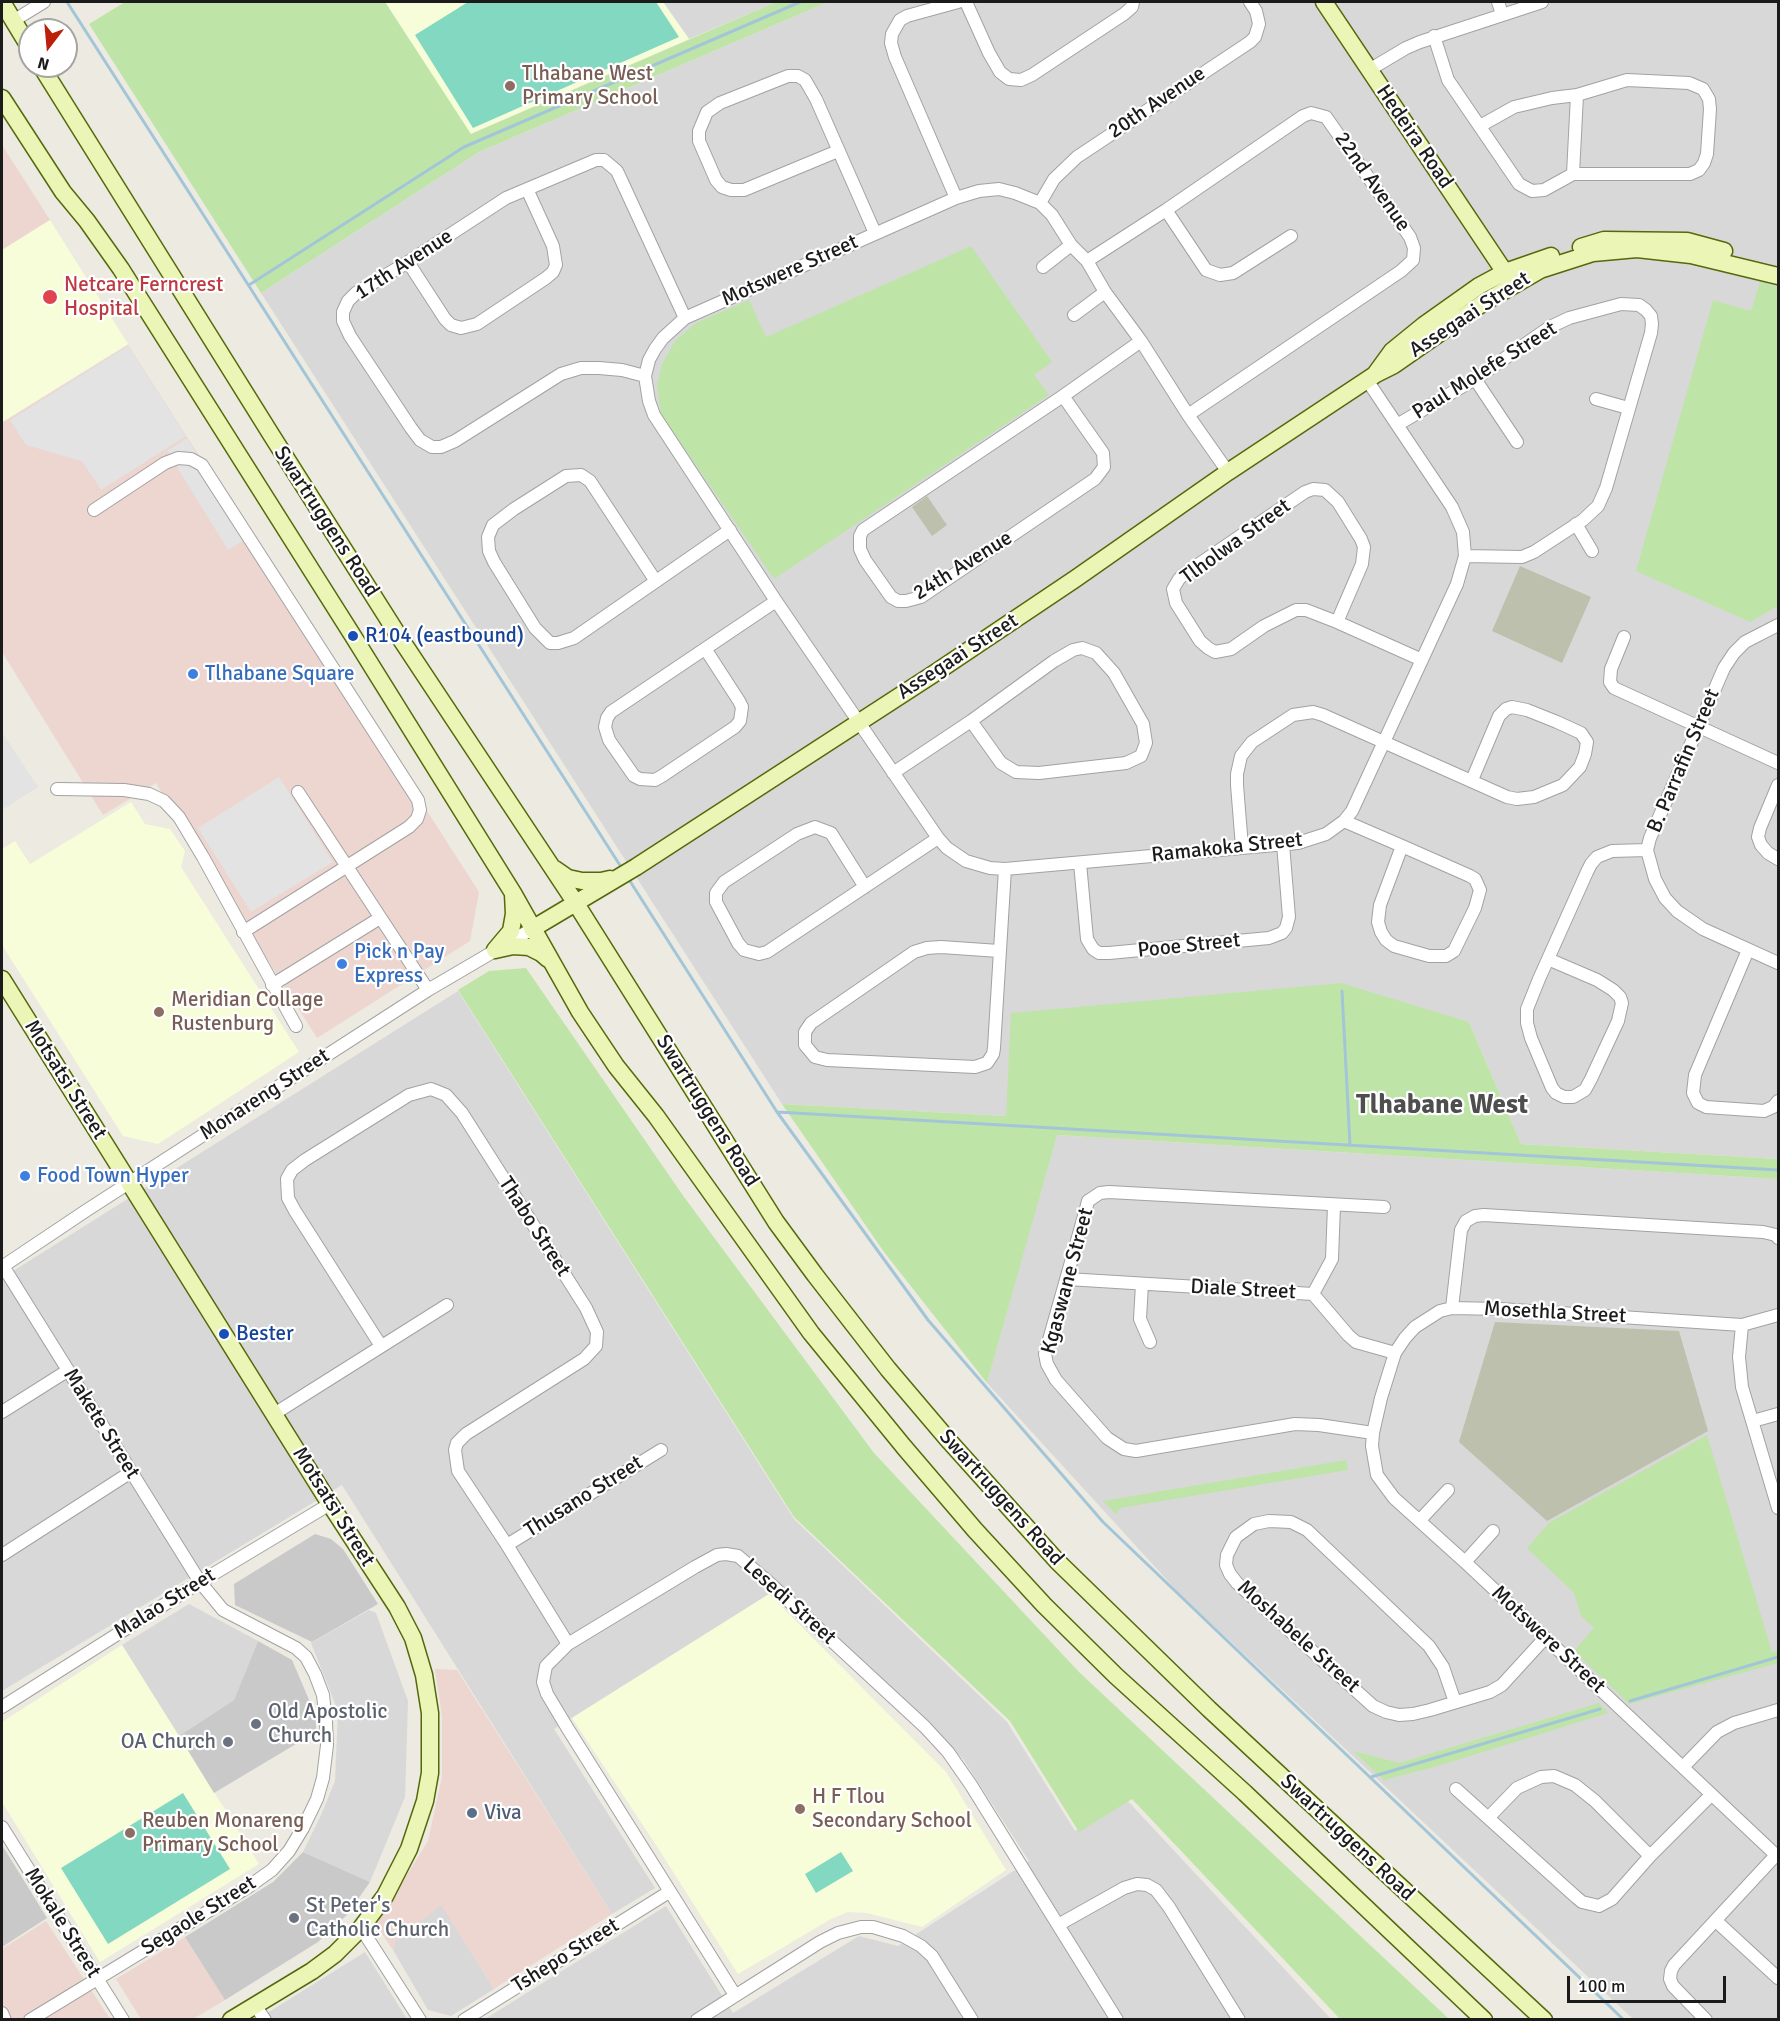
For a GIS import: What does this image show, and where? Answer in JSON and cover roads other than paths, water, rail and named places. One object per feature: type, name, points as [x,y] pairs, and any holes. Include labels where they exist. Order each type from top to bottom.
[{"type":"main road","name":"Hedeira Road","points":[[1324,2],[1510,279]]},
{"type":"main road","points":[[2,3],[7,25],[18,36]]},
{"type":"main road","name":"Swartruggens Road","points":[[48,78],[400,638],[575,902],[776,1222],[888,1369],[970,1466],[1057,1561],[1130,1633],[1451,1935],[1544,2019]]},
{"type":"main road","name":"Swartruggens Road","points":[[2,98],[63,192],[121,269],[513,893],[580,1012],[616,1066],[656,1116],[811,1333],[975,1530],[1044,1605],[1116,1676],[1245,1793],[1484,2019]]},
{"type":"main road","name":"Assegaai Street","points":[[1510,279],[1531,262],[1604,240],[1687,241],[1779,266]]},
{"type":"main road","name":"Assegaai Street","points":[[532,929],[859,722],[1075,579],[1228,472],[1372,377],[1392,351],[1479,286],[1510,279],[1593,253],[1628,249],[1691,255],[1779,276]]},
{"type":"main road","points":[[546,860],[557,872],[568,878],[601,881],[617,877]]},
{"type":"main road","points":[[495,950],[511,931],[514,914],[513,893]]},
{"type":"main road","points":[[495,950],[513,946],[529,947],[541,952],[553,963]]},
{"type":"main road","name":"Motsatsi Street","points":[[2,979],[330,1504],[398,1607],[413,1638],[424,1675],[430,1713],[430,1773],[425,1802],[409,1849],[386,1896],[361,1928],[335,1954],[260,2012],[231,2019]]},
{"type":"street","points":[[7,25],[44,2]]},
{"type":"street","points":[[956,198],[891,43],[892,34],[900,20],[958,2]]},
{"type":"street","points":[[966,2],[1000,72],[1009,79],[1021,80],[1124,14],[1132,7],[1133,2]]},
{"type":"street","name":"20th Avenue","points":[[1040,203],[1054,179],[1077,157],[1250,42],[1255,37],[1259,24],[1256,11],[1250,2]]},
{"type":"street","points":[[1498,2],[1502,14]]},
{"type":"street","points":[[1369,70],[1406,48],[1434,36],[1542,2]]},
{"type":"street","points":[[1434,36],[1448,80],[1519,184],[1532,191],[1544,190],[1573,174],[1690,174],[1699,170],[1707,154],[1710,109],[1708,99],[1702,89],[1689,83],[1627,80],[1577,95],[1514,107],[1480,126]]},
{"type":"street","points":[[838,151],[744,190],[731,190],[722,187],[716,180],[699,141],[699,131],[707,112],[720,103],[788,76],[798,76],[805,80],[811,87],[874,233]]},
{"type":"street","points":[[1573,174],[1577,95]]},
{"type":"street","name":"22nd Avenue","points":[[1087,261],[1303,116],[1311,113],[1326,117],[1410,237],[1414,248],[1413,260],[1401,271],[1188,415]]},
{"type":"street","name":"17th Avenue","points":[[645,376],[622,370],[599,368],[581,369],[561,374],[455,441],[441,447],[432,447],[420,440],[411,428],[350,336],[342,316],[348,301],[356,293],[506,198],[596,160],[604,160],[617,171],[685,318]]},
{"type":"street","points":[[408,262],[445,319],[461,328],[477,324],[553,273],[556,265],[553,246],[527,189]]},
{"type":"street","name":"Motswere Street","points":[[645,376],[649,360],[655,349],[663,338],[685,318],[956,198],[979,190],[999,189],[1040,203],[1061,227],[1071,245],[1087,261],[1105,292],[1141,341],[1228,472]]},
{"type":"street","points":[[1166,210],[1206,270],[1221,275],[1233,273],[1291,236]]},
{"type":"street","points":[[1043,267],[1071,245]]},
{"type":"street","points":[[1074,315],[1105,292]]},
{"type":"street","name":"Paul Molefe Street","points":[[1398,426],[1475,379],[1550,327],[1569,318],[1621,304],[1639,305],[1651,316],[1652,324],[1603,498],[1592,512],[1534,552],[1522,557],[1466,556]]},
{"type":"street","name":"24th Avenue","points":[[1063,396],[1103,453],[1104,467],[1100,474],[921,597],[906,602],[891,597],[860,549],[860,536],[863,530],[1141,341]]},
{"type":"street","points":[[645,376],[647,394],[654,415],[776,601],[859,722]]},
{"type":"street","name":"Ramakoka Street","points":[[859,722],[938,838],[947,848],[966,861],[990,868],[1005,869],[1080,863],[1283,844],[1312,839],[1334,829],[1344,821],[1359,800],[1457,584],[1466,556],[1463,532],[1452,507],[1398,426],[1372,377]]},
{"type":"street","points":[[1475,379],[1517,442]]},
{"type":"street","points":[[1596,399],[1628,408]]},
{"type":"street","points":[[94,510],[165,463],[178,458],[191,459],[202,465],[418,800],[420,810],[417,819],[409,827],[243,932]]},
{"type":"street","points":[[655,580],[590,481],[581,475],[566,476],[514,509],[493,525],[488,537],[489,551],[494,562],[535,628],[550,643],[558,644],[574,638],[730,530]]},
{"type":"street","name":"Tlholwa Street","points":[[1337,622],[1362,564],[1364,547],[1338,502],[1325,490],[1313,489],[1305,492],[1183,575],[1173,589],[1176,603],[1200,641],[1215,652],[1230,649],[1264,626],[1296,610],[1306,610],[1422,660]]},
{"type":"street","points":[[1576,524],[1592,551]]},
{"type":"street","points":[[705,650],[742,707],[740,721],[735,728],[662,776],[648,780],[634,776],[609,740],[606,733],[607,718],[617,708],[776,601]]},
{"type":"street","name":"B. Parrafin Street","points":[[1779,625],[1760,633],[1734,652],[1724,668],[1650,838],[1647,850],[1654,879],[1665,898],[1677,911],[1703,929],[1779,963]]},
{"type":"street","points":[[1624,637],[1611,669],[1610,682],[1614,688],[1779,764]]},
{"type":"street","points":[[893,772],[971,721],[1054,661],[1073,650],[1082,648],[1096,653],[1114,673],[1143,724],[1146,743],[1141,756],[1126,763],[1039,772],[1016,772],[1001,763],[971,721]]},
{"type":"street","points":[[1242,847],[1237,774],[1241,756],[1252,742],[1293,715],[1313,712],[1385,741],[1507,797],[1517,799],[1546,793],[1563,785],[1574,775],[1585,754],[1587,742],[1581,733],[1527,710],[1512,707],[1499,716],[1472,780]]},
{"type":"street","points":[[1779,785],[1758,837],[1768,854],[1779,859]]},
{"type":"street","points":[[57,789],[124,790],[149,794],[164,801],[179,817],[203,857],[272,985],[297,1026]]},
{"type":"street","points":[[298,792],[428,990]]},
{"type":"street","points":[[1344,821],[1402,846],[1470,876],[1479,884],[1480,890],[1475,908],[1454,951],[1446,956],[1429,956],[1394,946],[1381,932],[1378,922],[1380,905],[1402,846]]},
{"type":"street","points":[[864,886],[831,833],[815,827],[797,834],[724,882],[718,888],[715,897],[717,908],[738,943],[744,950],[759,954],[774,948],[938,838]]},
{"type":"street","name":"Pooe Street","points":[[1080,863],[1087,939],[1093,949],[1099,953],[1109,953],[1269,938],[1282,933],[1289,917],[1283,844]]},
{"type":"street","points":[[1548,959],[1597,980],[1620,996],[1622,1003],[1618,1021],[1585,1090],[1573,1097],[1556,1093],[1543,1071],[1527,1023],[1527,1010],[1548,959],[1591,864],[1598,857],[1612,850],[1647,850]]},
{"type":"street","points":[[999,951],[941,947],[914,952],[811,1023],[805,1032],[805,1045],[815,1057],[827,1060],[981,1066],[987,1063],[993,1054],[1005,869]]},
{"type":"street","points":[[272,985],[380,918]]},
{"type":"street","name":"Monareng Street","points":[[2,1267],[428,990],[532,929]]},
{"type":"street","points":[[1748,950],[1695,1075],[1693,1093],[1698,1103],[1706,1107],[1764,1111],[1779,1101]]},
{"type":"street","name":"Thabo Street","points":[[381,1346],[295,1211],[288,1198],[287,1179],[292,1170],[305,1160],[409,1095],[431,1089],[446,1095],[462,1113],[586,1308],[597,1332],[596,1346],[584,1359],[466,1434],[457,1443],[454,1454],[458,1471],[568,1644]]},
{"type":"street","name":"Kgaswane Street","points":[[1373,1433],[1319,1425],[1294,1424],[1136,1450],[1124,1449],[1115,1445],[1056,1380],[1047,1364],[1045,1354],[1088,1201],[1100,1193],[1384,1207]]},
{"type":"street","points":[[1313,1294],[1332,1259],[1334,1205]]},
{"type":"street","points":[[1452,1308],[1461,1230],[1466,1221],[1474,1216],[1763,1232],[1779,1238]]},
{"type":"street","name":"Makete Street","points":[[2,1267],[200,1582]]},
{"type":"street","name":"Diale Street","points":[[1067,1279],[1313,1294],[1356,1342],[1395,1353]]},
{"type":"street","points":[[1142,1284],[1140,1319],[1150,1342]]},
{"type":"street","points":[[274,1414],[447,1305]]},
{"type":"street","name":"Mosethla Street","points":[[1381,1398],[1395,1353],[1405,1338],[1415,1327],[1440,1311],[1452,1308],[1742,1325],[1779,1315]]},
{"type":"street","points":[[1742,1325],[1739,1357],[1742,1387],[1779,1508]]},
{"type":"street","points":[[2,1412],[67,1371]]},
{"type":"street","name":"Motswere Street","points":[[1381,1398],[1373,1433],[1373,1460],[1377,1475],[1394,1498],[1777,1856]]},
{"type":"street","points":[[1752,1420],[1779,1414]]},
{"type":"street","name":"Thusano Street","points":[[507,1545],[661,1450]]},
{"type":"street","points":[[2,1555],[131,1472]]},
{"type":"street","points":[[1420,1520],[1448,1490]]},
{"type":"street","name":"Malao Street","points":[[2,1707],[200,1582],[330,1504]]},
{"type":"street","name":"Moshabele Street","points":[[1455,1702],[1443,1667],[1429,1646],[1307,1530],[1291,1522],[1269,1521],[1254,1524],[1236,1537],[1227,1555],[1226,1564],[1237,1583],[1373,1706],[1386,1712],[1399,1715],[1430,1710],[1490,1692],[1502,1685],[1545,1638]]},
{"type":"street","points":[[1465,1562],[1493,1531]]},
{"type":"street","name":"Lesedi Street","points":[[735,1995],[547,1694],[543,1682],[546,1666],[568,1644],[717,1555],[726,1554],[738,1556],[925,1727],[948,1752],[1117,2019]]},
{"type":"street","name":"Segaole Street","points":[[30,2019],[248,1887],[272,1870],[289,1851],[317,1799],[323,1778],[327,1745],[324,1704],[315,1674],[306,1657],[296,1648],[223,1610],[200,1582]]},
{"type":"street","points":[[1683,1767],[1717,1732],[1734,1723],[1779,1710]]},
{"type":"street","points":[[1489,1817],[1517,1788],[1541,1777],[1554,1776],[1575,1785],[1595,1801],[1650,1856]]},
{"type":"street","points":[[1456,1788],[1576,1897],[1591,1906],[1599,1906],[1612,1899],[1650,1856],[1711,1794]]},
{"type":"street","name":"Mokale Street","points":[[2,1827],[123,2019]]},
{"type":"street","points":[[1706,2019],[1673,1986],[1671,1971],[1674,1965],[1777,1856]]},
{"type":"street","points":[[1058,1925],[1124,1888],[1137,1884],[1147,1885],[1156,1890],[1169,1907],[1239,2019]]},
{"type":"street","name":"Tshepo Street","points":[[464,2019],[669,1892]]},
{"type":"street","points":[[1716,1921],[1779,1978]]},
{"type":"street","points":[[697,2019],[838,1933],[861,1927],[873,1927],[903,1936],[921,1946],[937,1964],[972,2019]]},
{"type":"street","points":[[361,1928],[420,2019]]},
{"type":"street","points":[[2,2013],[5,2019]]},
{"type":"waterway","points":[[67,2],[623,870]]},
{"type":"waterway","points":[[249,285],[464,147],[800,2]]},
{"type":"waterway","points":[[628,878],[777,1112],[928,1320],[1103,1522],[1624,2020]]},
{"type":"waterway","points":[[1342,991],[1350,1145]]},
{"type":"waterway","points":[[777,1112],[1778,1170]]},
{"type":"waterway","points":[[1630,1701],[1778,1657]]},
{"type":"waterway","points":[[1371,1777],[1600,1709]]},
{"type":"place","name":"Tlhabane West Primary School","points":[[510,86]]},
{"type":"place","name":"Netcare Ferncrest Hospital","points":[[50,297]]},
{"type":"place","name":"R104 (eastbound)","points":[[353,636]]},
{"type":"place","name":"Tlhabane Square","points":[[193,674]]},
{"type":"place","name":"Pick n Pay Express","points":[[342,964]]},
{"type":"place","name":"Meridian Collage Rustenburg","points":[[159,1012]]},
{"type":"place","name":"Food Town Hyper","points":[[25,1176]]},
{"type":"place","name":"Bester","points":[[224,1334]]},
{"type":"place","name":"Old Apostolic Church","points":[[256,1724]]},
{"type":"place","name":"OA Church","points":[[228,1742]]},
{"type":"place","name":"H F Tlou Secondary School","points":[[800,1809]]},
{"type":"place","name":"Viva","points":[[472,1813]]},
{"type":"place","name":"Reuben Monareng Primary School","points":[[130,1833]]},
{"type":"place","name":"St Peter's Catholic Church","points":[[294,1918]]},
{"type":"district","name":"Tlhabane West","points":[[1442,1106]]}]
